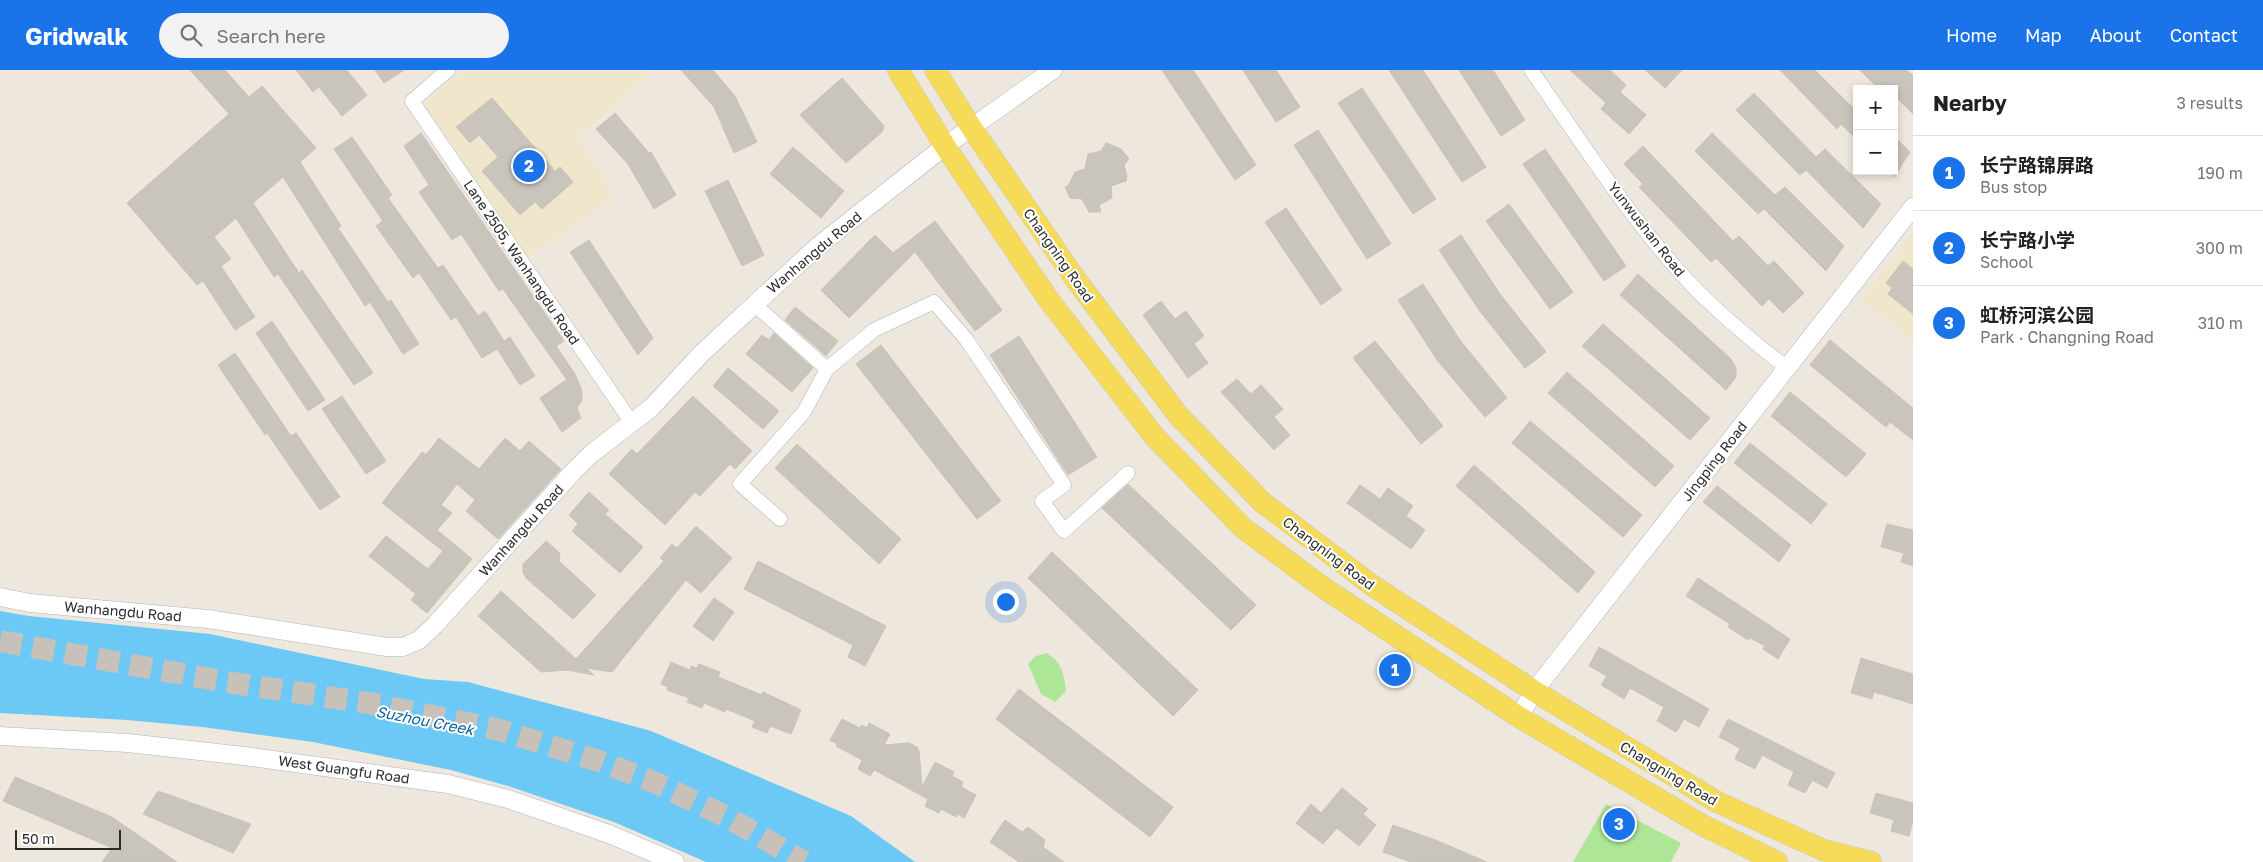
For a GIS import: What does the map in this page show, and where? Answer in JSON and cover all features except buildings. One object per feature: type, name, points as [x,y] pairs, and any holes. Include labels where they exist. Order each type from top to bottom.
[{"type":"main road","name":"Changning Road","points":[[898,70],[945,146],[1048,299],[1154,436],[1243,528],[1321,586],[1520,717],[1704,826],[1777,862]]},
{"type":"main road","name":"Changning Road","points":[[935,70],[971,128],[1076,280],[1178,415],[1262,502],[1373,586],[1534,691],[1717,802],[1823,850],[1871,862]]},
{"type":"street","name":"Lane 2505, Wanhangdu Road","points":[[448,70],[412,101],[632,423]]},
{"type":"street","name":"Wanhangdu Road","points":[[0,597],[30,603],[208,619],[371,646],[403,647],[420,640],[572,473],[592,454],[651,408],[701,354],[818,246],[945,146],[1053,70]]},
{"type":"street","name":"Yunwushan Road","points":[[1531,70],[1605,176],[1688,280],[1747,337],[1787,368]]},
{"type":"street","name":"Jingping Road","points":[[1520,717],[1534,691],[1913,207]]},
{"type":"street","points":[[780,519],[740,484],[804,412],[827,368],[874,330],[934,302],[966,339],[1064,485],[1042,501],[1064,531],[1128,473]]},
{"type":"street","points":[[754,304],[827,368]]},
{"type":"street","name":"West Guangfu Road","points":[[0,736],[128,743],[244,756],[448,784],[508,799],[591,828],[675,862]]},
{"type":"shaded area","points":[[463,70],[643,70],[648,77],[579,136],[614,197],[525,260],[422,106]]},
{"type":"shaded area","points":[[1913,232],[1913,341],[1860,300]]},
{"type":"green space","points":[[1047,653],[1059,665],[1063,674],[1066,691],[1055,702],[1041,694],[1028,664],[1036,656]]},
{"type":"green space","points":[[1606,804],[1681,843],[1671,862],[1573,862]]},
{"type":"water","name":"Suzhou Creek","points":[[0,611],[29,616],[210,634],[424,679],[468,682],[651,731],[851,816],[915,862],[706,862],[614,822],[508,786],[451,770],[313,742],[202,727],[127,720],[0,713]]},
{"type":"tunnel","points":[[0,641],[227,682],[375,704],[500,730],[602,762],[656,783],[729,818],[804,862]]},
{"type":"place","name":"长宁路小学","points":[[529,166]]},
{"type":"place","name":"长宁路锦屏路","points":[[1395,670]]},
{"type":"place","name":"虹桥河滨公园","points":[[1619,824]]}]
